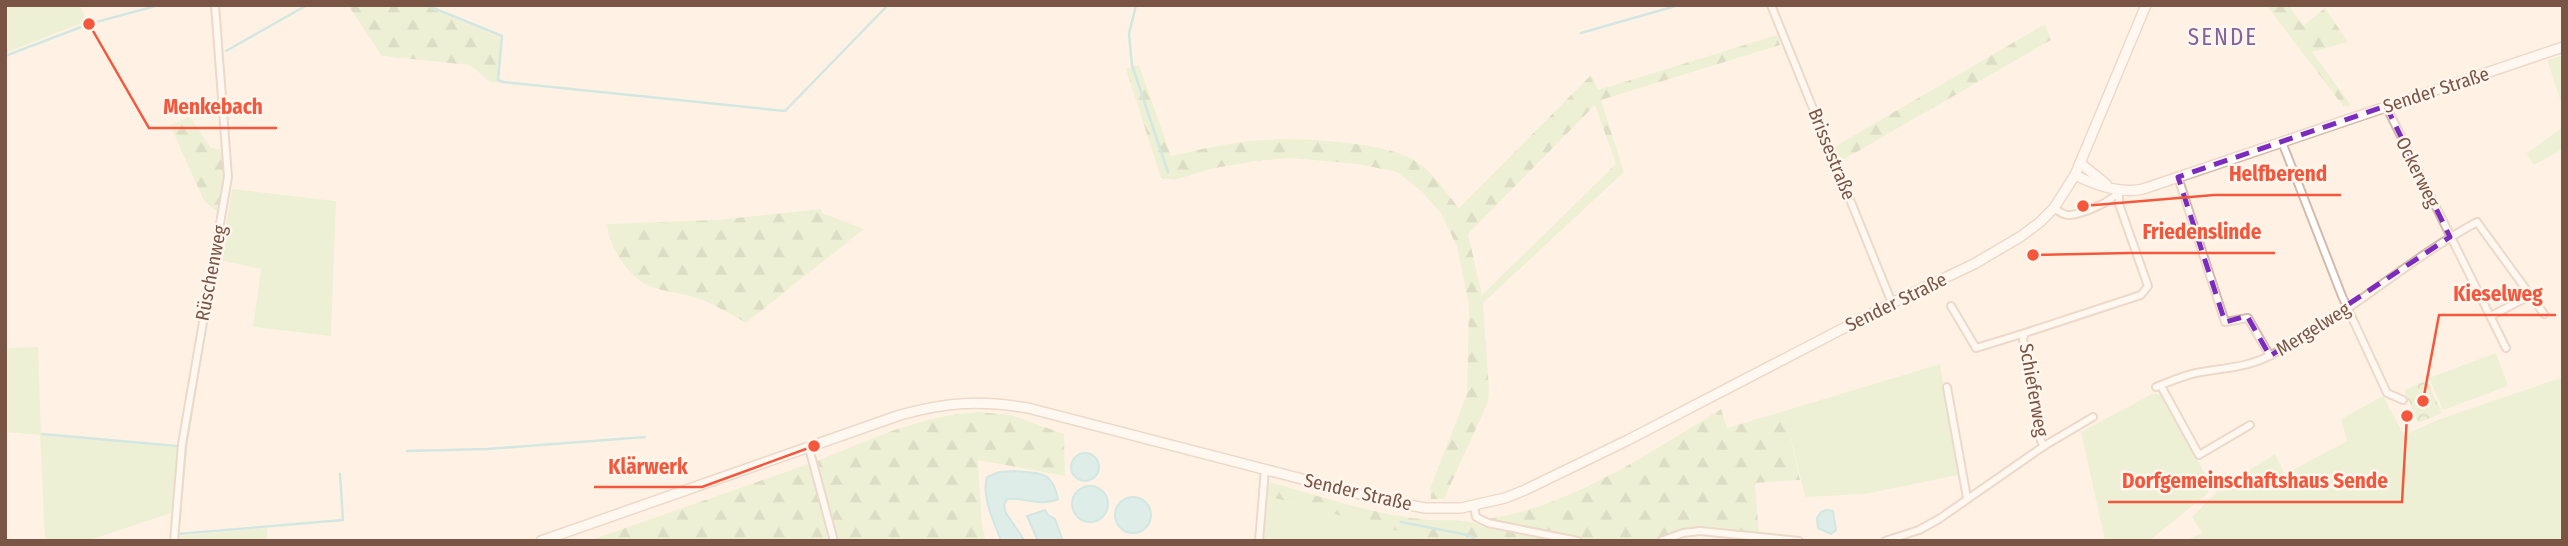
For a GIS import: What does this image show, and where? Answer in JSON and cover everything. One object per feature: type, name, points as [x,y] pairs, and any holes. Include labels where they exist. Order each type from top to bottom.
[{"type":"main road","points":[[2075,175],[2146,5]]},
{"type":"main road","name":"Sender Straße","points":[[541,541],[926,408],[979,401],[1028,408],[1393,502],[1425,508],[1474,506],[1505,498],[1566,470],[1892,303],[1974,264],[2039,223],[2054,208],[2075,175],[2114,189],[2130,192],[2143,189],[2563,47]]},
{"type":"main road","points":[[2080,163],[2114,189]]},
{"type":"street","name":"Rüschenweg","points":[[174,541],[182,444],[228,177],[215,5]]},
{"type":"street","name":"Brissestraße","points":[[1771,5],[1892,303]]},
{"type":"street","name":"Ockerweg","points":[[2386,106],[2450,237]]},
{"type":"street","points":[[2282,142],[2348,307],[2387,393],[2403,400]]},
{"type":"street","points":[[2178,177],[2225,322],[2248,318],[2270,356]]},
{"type":"street","points":[[2054,208],[2070,215],[2109,202],[2114,189]]},
{"type":"street","name":"Schieferweg","points":[[1951,306],[1976,348],[2141,295],[2147,290],[2147,280],[2114,189]]},
{"type":"street","name":"Mergelweg","points":[[2250,425],[2199,455],[2158,386],[2183,377],[2252,363],[2270,356],[2333,319],[2450,237],[2477,222],[2544,313]]},
{"type":"street","points":[[2450,237],[2505,348]]},
{"type":"street","points":[[2491,316],[2530,295]]},
{"type":"street","name":"Schieferweg","points":[[2025,333],[2023,340],[2041,442],[2044,446]]},
{"type":"street","points":[[1947,387],[1967,498]]},
{"type":"street","points":[[1885,541],[1919,530],[2044,446],[2093,417]]},
{"type":"street","points":[[809,448],[834,541]]},
{"type":"street","points":[[1259,541],[1265,469]]},
{"type":"street","points":[[1474,506],[1476,517],[1488,523],[1578,541]]},
{"type":"street","points":[[1661,541],[1683,533],[1700,531],[1800,541]]},
{"type":"highlighted area","points":[[2386,106],[2450,237],[2270,356],[2247,316],[2225,322],[2178,177]]},
{"type":"green space","points":[[5,5],[80,5],[87,21],[5,53]]},
{"type":"green space","points":[[348,5],[423,5],[501,38],[497,82],[490,82],[470,65],[382,56]]},
{"type":"green space","points":[[2266,5],[2289,5],[2303,26],[2325,8],[2348,42],[2312,52],[2351,105],[2344,107]]},
{"type":"green space","points":[[2045,24],[2051,40],[1839,162],[1834,147]]},
{"type":"green space","points":[[1777,35],[1780,45],[1601,100],[1624,172],[1483,303],[1488,402],[1444,499],[1431,499],[1430,488],[1467,394],[1469,305],[1457,247],[1441,213],[1421,191],[1397,172],[1358,164],[1291,158],[1215,168],[1174,180],[1161,178],[1126,69],[1139,65],[1171,156],[1214,146],[1273,139],[1372,146],[1415,160],[1436,179],[1459,208],[1591,75],[1598,90]],"holes":[[[1595,105],[1616,164],[1482,295],[1468,234]]]},
{"type":"green space","points":[[2563,55],[2563,108],[2547,60]]},
{"type":"green space","points":[[190,117],[211,148],[225,150],[227,178],[220,214],[204,201],[170,125]]},
{"type":"green space","points":[[2563,127],[2563,149],[2534,165],[2526,154]]},
{"type":"green space","points":[[232,189],[336,201],[331,336],[253,327],[261,269],[220,260]]},
{"type":"green space","points":[[821,209],[822,213],[864,229],[746,323],[703,300],[641,282],[621,260],[611,242],[607,224],[717,220]]},
{"type":"green space","points":[[38,347],[41,435],[178,447],[174,512],[87,541],[45,541],[40,435],[5,432],[5,348]]},
{"type":"green space","points":[[2496,353],[2508,386],[2443,410],[2429,378]]},
{"type":"green space","points":[[1940,364],[1958,475],[1865,494],[1805,497],[1784,411]]},
{"type":"green space","points":[[2563,377],[2563,541],[2183,541],[2202,533],[2192,517],[2221,487],[2275,454],[2285,474],[2347,441],[2341,419],[2383,396],[2404,435],[2440,419]]},
{"type":"green space","points":[[2427,380],[2442,413],[2418,423],[2404,390]]},
{"type":"green space","points":[[2152,394],[2160,394],[2212,486],[2207,494],[2149,541],[2105,541],[2081,432]]},
{"type":"green space","points":[[1721,409],[1727,428],[1784,411],[1800,480],[1755,483],[1759,534],[1721,528],[1683,529],[1652,541],[1595,541],[1487,519],[1550,503],[1580,490],[1638,460]]},
{"type":"green space","points":[[978,412],[1011,415],[1064,434],[1065,476],[978,460],[982,525],[986,541],[839,541],[817,461],[916,423]]},
{"type":"green space","points":[[811,463],[831,541],[588,541]]},
{"type":"green space","points":[[1269,482],[1390,514],[1431,520],[1465,521],[1483,527],[1559,541],[1428,539],[1267,496]]},
{"type":"green space","points":[[1267,496],[1428,539],[1466,540],[1263,541]]},
{"type":"green space","points":[[267,528],[267,541],[178,541],[178,536]]},
{"type":"water","points":[[1085,453],[1095,457],[1099,467],[1095,477],[1085,481],[1075,477],[1071,467],[1075,457]]},
{"type":"water","points":[[1015,471],[1049,478],[1058,499],[1039,502],[1007,499],[1004,505],[1006,513],[1025,541],[1001,541],[987,501],[987,477],[999,472]]},
{"type":"water","points":[[1090,486],[1103,491],[1108,504],[1103,517],[1090,522],[1077,517],[1072,504],[1077,491]]},
{"type":"water","points":[[1133,497],[1146,502],[1151,515],[1146,528],[1133,533],[1120,528],[1115,515],[1120,502]]},
{"type":"water","points":[[1045,510],[1055,519],[1063,541],[1038,541],[1027,516]]},
{"type":"water","points":[[1826,510],[1833,511],[1836,530],[1831,534],[1818,528],[1817,518]]},
{"type":"waterway","points":[[5,56],[89,24],[159,5]]},
{"type":"waterway","points":[[226,51],[307,5]]},
{"type":"waterway","points":[[426,5],[502,36],[498,80],[503,82],[785,111],[888,5]]},
{"type":"waterway","points":[[1136,5],[1129,34],[1132,65],[1168,172]]},
{"type":"waterway","points":[[1581,33],[1679,5]]},
{"type":"waterway","points":[[205,331],[186,446],[178,534],[343,520],[340,474]]},
{"type":"waterway","points":[[42,434],[177,446]]},
{"type":"waterway","points":[[407,451],[487,449],[645,437]]},
{"type":"waterway","points":[[1401,522],[1468,535],[1473,537],[1473,541]]},
{"type":"place","name":"Menkebach","points":[[89,24]]},
{"type":"place","name":"Helfberend","points":[[2083,206]]},
{"type":"place","name":"Friedenslinde","points":[[2033,255]]},
{"type":"place","name":"Kieselweg","points":[[2423,401]]},
{"type":"place","name":"Dorfgemeinschaftshaus Sende","points":[[2407,416]]},
{"type":"place","name":"Klärwerk","points":[[814,446]]},
{"type":"district","name":"SENDE","points":[[2223,37]]}]
